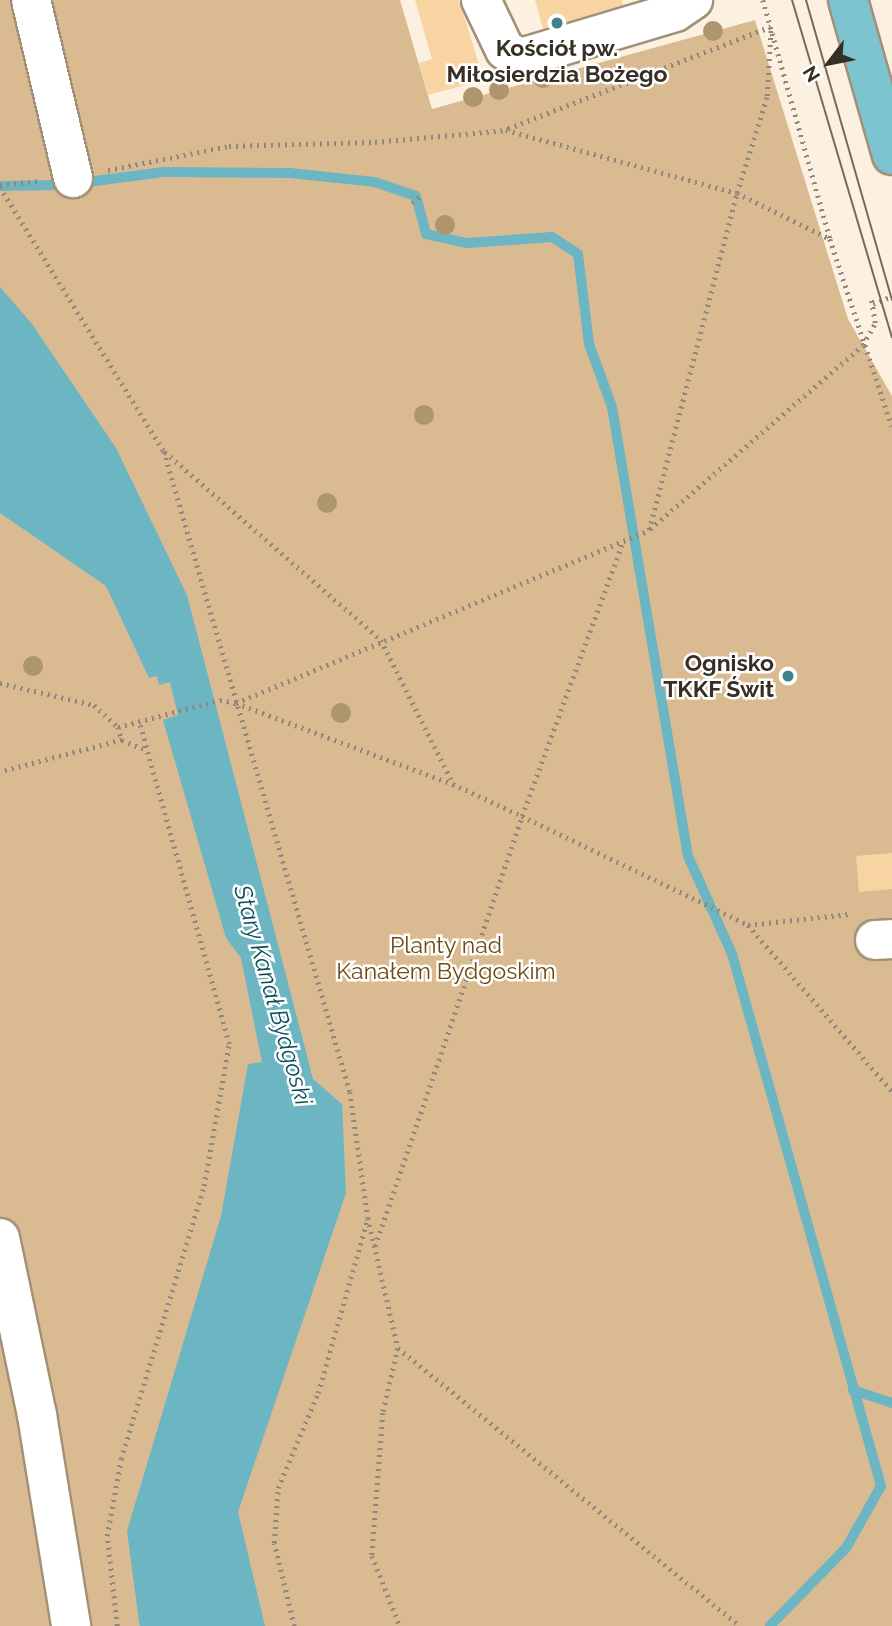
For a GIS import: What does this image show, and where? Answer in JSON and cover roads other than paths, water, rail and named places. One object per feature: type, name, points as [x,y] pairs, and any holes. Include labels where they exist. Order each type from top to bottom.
[{"type":"main road","points":[[848,0],[892,155]]},
{"type":"street","points":[[31,0],[74,178]]},
{"type":"street","points":[[481,0],[505,50],[521,58],[675,12],[693,0]]},
{"type":"street","points":[[0,1238],[37,1415],[71,1626]]},
{"type":"water","name":"Stary Kanał Bydgoski","points":[[0,287],[32,324],[116,448],[187,595],[313,1079],[342,1104],[346,1193],[238,1512],[265,1626],[140,1626],[139,1622],[127,1531],[221,1216],[248,1064],[262,1062],[241,958],[226,938],[163,720],[178,715],[170,682],[159,685],[157,676],[149,678],[106,586],[0,513]]},
{"type":"waterway","points":[[0,186],[64,185],[164,172],[290,173],[375,182],[416,196],[426,234],[467,243],[552,237],[578,254],[589,344],[612,407],[688,856],[732,954],[881,1486],[846,1548],[770,1626]]},
{"type":"waterway","points":[[853,1390],[892,1403]]},
{"type":"tram line","points":[[792,0],[892,338]]},
{"type":"tram line","points":[[806,0],[892,300]]},
{"type":"place","name":"Kościół pw. Miłosierdzia Bożego","points":[[557,23]]},
{"type":"place","name":"Ognisko TKKF Świt","points":[[788,676]]},
{"type":"park label","name":"Planty nad Kanałem Bydgoskim","points":[[446,958]]}]
